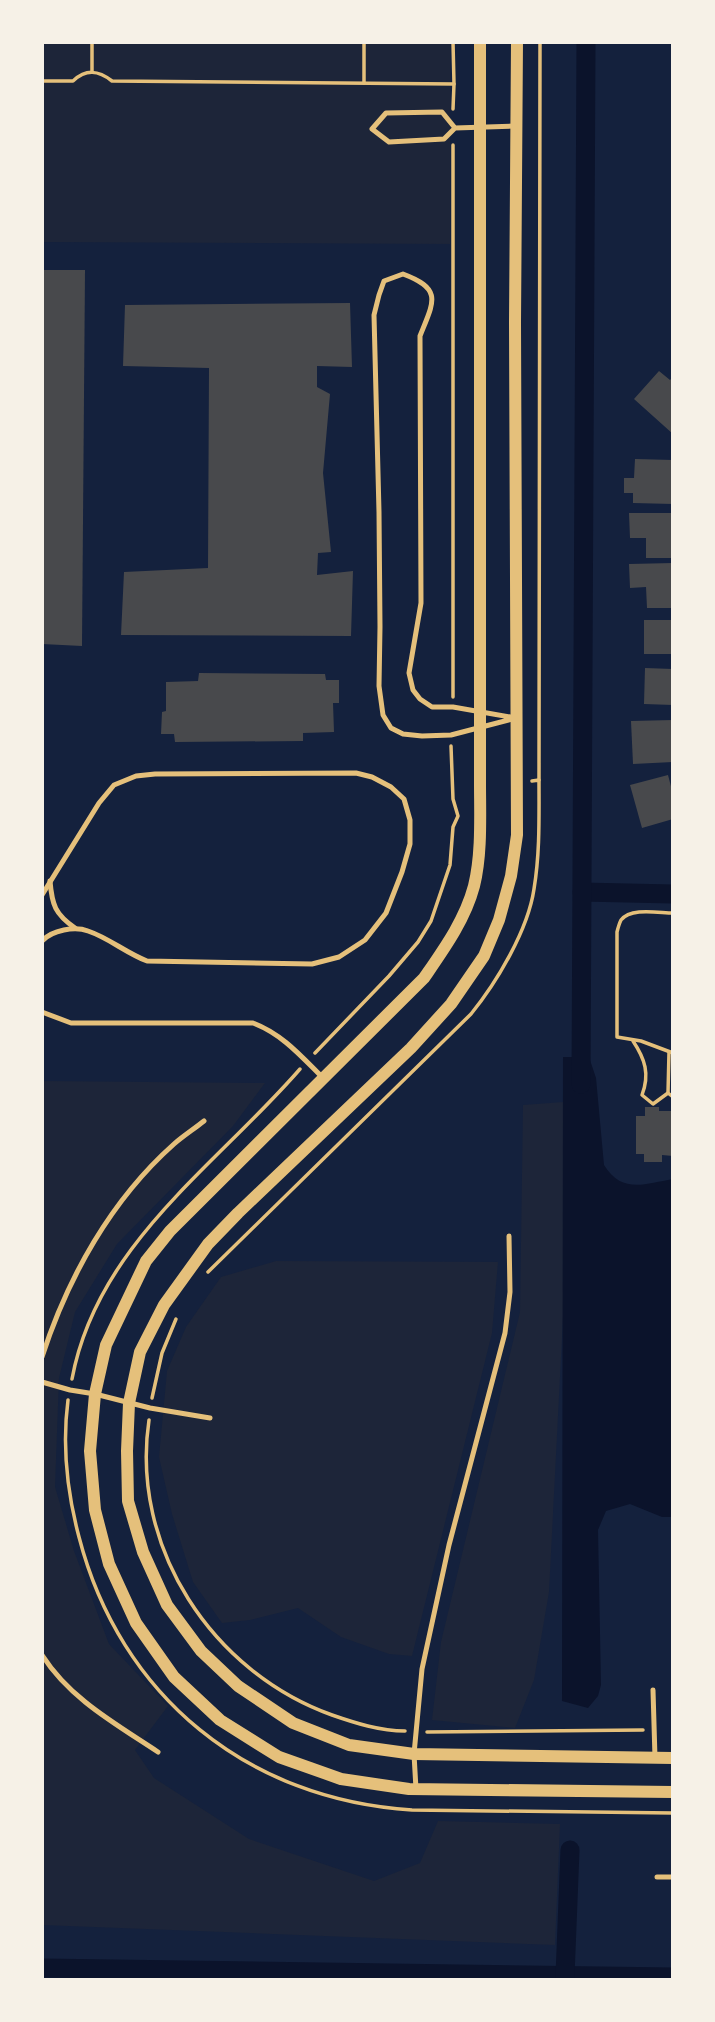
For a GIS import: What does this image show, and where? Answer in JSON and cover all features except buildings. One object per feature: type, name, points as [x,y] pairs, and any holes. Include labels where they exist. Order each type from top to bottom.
[{"type":"street","points":[[480,42],[480,728],[479,843],[474,885],[462,918],[446,948],[424,978],[170,1231],[146,1261],[106,1345],[94,1394],[90,1451],[94,1510],[109,1564],[136,1623],[174,1677],[220,1720],[279,1757],[341,1779],[416,1789],[673,1791]]},
{"type":"street","points":[[517,42],[517,835],[511,876],[499,920],[484,956],[451,1004],[411,1048],[208,1244],[164,1306],[140,1352],[129,1403],[128,1501],[143,1552],[167,1605],[201,1651],[238,1686],[293,1723],[349,1745],[414,1754],[673,1758]]},
{"type":"lane","points":[[455,128],[442,112],[386,114],[372,129],[389,142],[444,139],[455,128],[516,126]]},
{"type":"lane","points":[[402,274],[429,287],[433,296],[421,336],[421,603],[410,673],[413,690],[432,707],[516,718],[451,735],[422,736],[403,734],[391,728],[383,715],[379,686],[379,512],[374,315],[384,281],[402,274]]},
{"type":"lane","points":[[42,895],[99,803],[114,785],[136,776],[356,773],[372,776],[391,787],[404,799],[410,820],[410,844],[386,913],[365,940],[340,957],[313,964],[147,961],[130,955],[86,930],[65,929],[46,936],[42,941]]},
{"type":"lane","points":[[50,881],[52,901],[63,919],[78,930]]},
{"type":"lane","points":[[43,1011],[71,1023],[253,1023],[269,1029],[286,1041],[325,1079]]},
{"type":"lane","points":[[42,1357],[52,1327],[93,1242],[121,1202],[153,1164],[204,1121]]},
{"type":"lane","points":[[416,1789],[414,1754],[422,1669],[449,1545],[505,1333],[510,1292],[509,1236]]},
{"type":"lane","points":[[42,1382],[150,1408],[210,1418]]},
{"type":"lane","points":[[42,1655],[74,1694],[159,1752]]},
{"type":"lane","points":[[653,1690],[655,1758]]},
{"type":"lane","points":[[657,1877],[673,1877]]},
{"type":"path","points":[[92,42],[92,71]]},
{"type":"path","points":[[364,42],[364,83]]},
{"type":"path","points":[[453,42],[454,84]]},
{"type":"path","points":[[203,1277],[364,1121],[484,998],[522,929],[534,892],[539,837],[540,42]]},
{"type":"path","points":[[42,81],[73,81],[80,74],[92,71],[112,81],[446,84]]},
{"type":"path","points":[[516,781],[539,780]]},
{"type":"path","points":[[632,1040],[642,1054],[647,1070],[642,1095],[653,1104],[668,1093],[671,1053],[632,1040],[617,1037],[617,932],[621,920],[630,914],[673,913]]},
{"type":"path","points":[[668,1093],[673,1097]]},
{"type":"path","points":[[177,1316],[162,1353],[150,1408],[146,1439],[150,1503],[173,1569],[202,1621],[259,1676],[289,1696],[317,1709],[350,1721],[396,1731],[654,1730]]},
{"type":"shaded area","points":[[42,42],[450,42],[450,244],[42,242]]},
{"type":"shaded area","points":[[563,1057],[589,1057],[596,1078],[604,1165],[611,1174],[618,1180],[634,1185],[673,1179],[673,1517],[662,1517],[630,1504],[606,1511],[598,1530],[601,1685],[598,1696],[588,1708],[562,1701]]},
{"type":"shaded area","points":[[42,1081],[265,1083],[233,1126],[117,1244],[75,1312],[59,1378],[55,1487],[74,1551],[109,1644],[168,1706],[135,1750],[154,1778],[249,1839],[374,1881],[420,1863],[438,1821],[560,1824],[555,1945],[42,1925]]},
{"type":"shaded area","points":[[563,1102],[563,1318],[549,1592],[534,1680],[515,1728],[432,1720],[441,1642],[520,1312],[523,1105]]},
{"type":"shaded area","points":[[276,1261],[498,1262],[492,1333],[412,1656],[389,1654],[341,1637],[298,1608],[250,1620],[222,1623],[193,1582],[172,1514],[159,1457],[167,1371],[186,1327],[221,1277]]},
{"type":"waterway","points":[[581,1084],[586,42]]},
{"type":"waterway","points":[[582,892],[673,894]]},
{"type":"waterway","points":[[565,1976],[570,1850]]},
{"type":"waterway","points":[[42,1968],[673,1977]]}]
